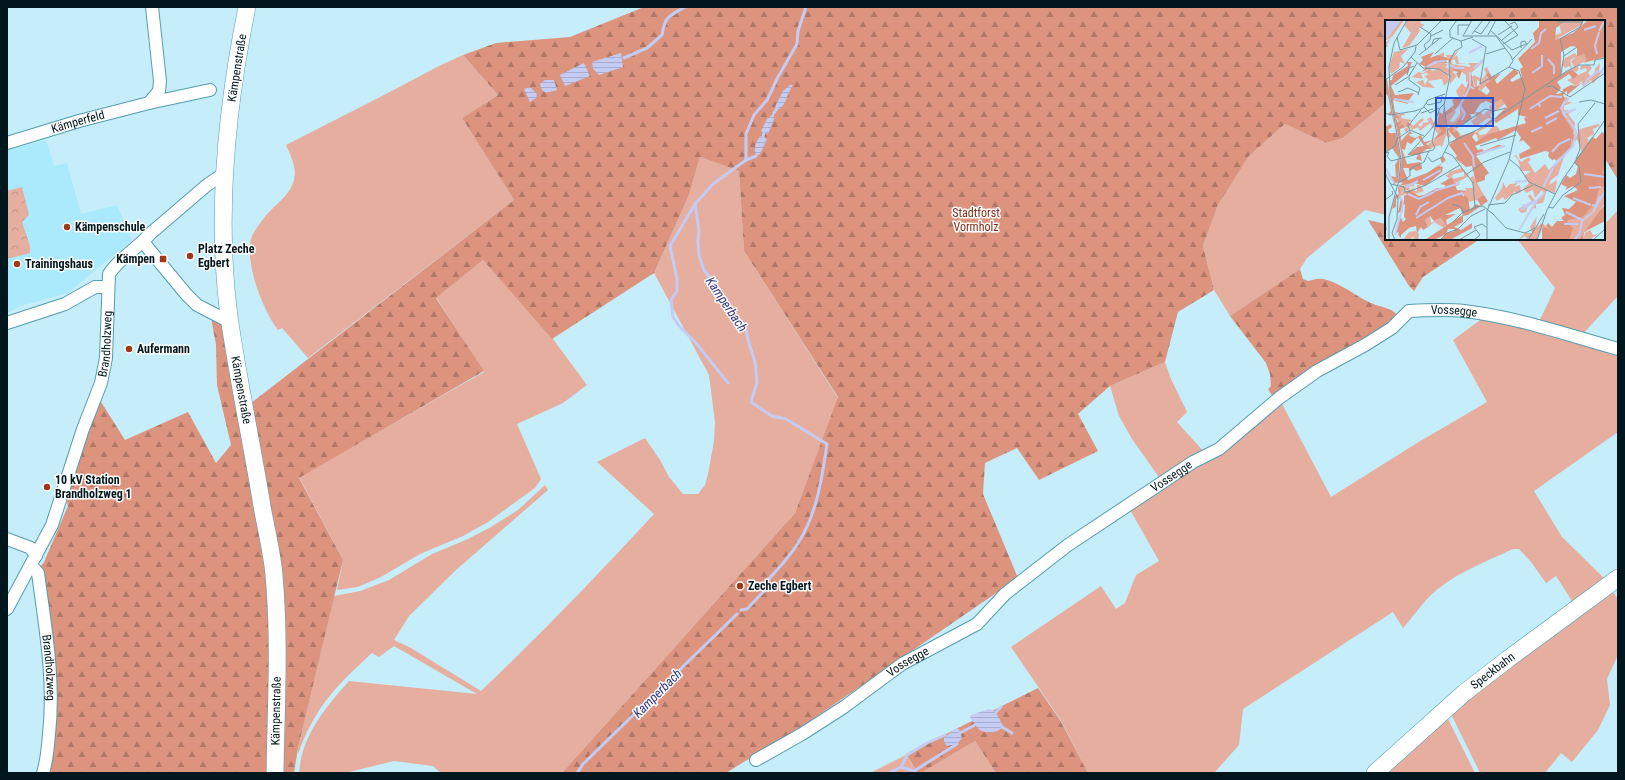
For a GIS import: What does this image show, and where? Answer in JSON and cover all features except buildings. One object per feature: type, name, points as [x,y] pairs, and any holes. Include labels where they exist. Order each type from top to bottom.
[{"type":"street","points":[[149,103],[159,90],[160,81],[152,7]]},
{"type":"street","name":"Kämpenstraße","points":[[247,7],[232,89],[225,173],[224,237],[230,322],[274,574],[277,630],[275,773]]},
{"type":"street","name":"Kämperfeld","points":[[7,144],[79,121],[149,103],[210,90]]},
{"type":"street","name":"Brandholzweg","points":[[43,773],[46,762],[50,725],[51,685],[38,573],[34,560],[52,525],[83,429],[101,383],[106,358],[109,274],[113,267],[143,242],[151,233],[207,185],[225,173]]},
{"type":"street","points":[[143,242],[197,305],[230,322]]},
{"type":"street","points":[[7,323],[65,304],[95,287],[108,287]]},
{"type":"street","name":"Vossegge","points":[[756,760],[802,734],[844,707],[902,664],[977,624],[1005,594],[1068,544],[1193,462],[1219,449],[1279,398],[1317,371],[1392,328],[1409,311],[1463,311],[1544,328],[1618,349]]},
{"type":"street","points":[[7,539],[31,548],[34,560],[7,609]]},
{"type":"street","name":"Speckbahn","points":[[1375,773],[1464,693],[1508,658],[1618,578]]},
{"type":"shaded area","points":[[621,53],[623,67],[599,75],[593,69],[592,62]]},
{"type":"shaded area","points":[[584,63],[590,76],[565,86],[560,75]]},
{"type":"shaded area","points":[[545,80],[554,80],[557,90],[546,93],[542,90],[540,84]]},
{"type":"shaded area","points":[[790,85],[793,85],[780,109],[775,107],[783,91]]},
{"type":"shaded area","points":[[530,87],[537,94],[536,98],[530,102],[524,89]]},
{"type":"shaded area","points":[[774,113],[774,119],[768,134],[761,131],[767,119]]},
{"type":"shaded area","points":[[760,136],[767,139],[760,154],[756,156],[755,145]]},
{"type":"shaded area","name":"Kämpenschule","points":[[46,140],[54,166],[67,163],[81,214],[117,205],[132,240],[68,293],[24,305],[7,313],[7,150]]},
{"type":"shaded area","points":[[989,709],[996,712],[1003,726],[993,732],[985,732],[976,727],[970,717],[971,715]]},
{"type":"shaded area","points":[[955,729],[959,729],[962,738],[957,744],[947,746],[944,742],[944,738]]},
{"type":"green space","name":"Stadtforst Vormholz","points":[[644,7],[1618,7],[1618,180],[1605,159],[1605,20],[1385,20],[1385,104],[1343,138],[1326,143],[1285,124],[1249,156],[1218,205],[1203,246],[1214,290],[1178,312],[1165,362],[1110,386],[1078,414],[1098,451],[1039,480],[1017,448],[985,463],[983,494],[1018,578],[807,723],[726,773],[562,773],[795,513],[838,397],[744,251],[739,171],[700,157],[689,195],[654,273],[552,339],[483,260],[436,298],[484,371],[299,478],[343,560],[298,748],[294,773],[282,773],[282,618],[251,403],[514,200],[462,118],[498,95],[463,55],[496,43],[570,37]]},
{"type":"green space","points":[[463,55],[498,95],[462,118],[514,200],[308,358],[282,328],[278,330],[266,311],[256,285],[250,258],[250,246],[253,234],[264,218],[289,191],[294,180],[295,171],[292,158],[286,145]]},
{"type":"green space","points":[[1385,104],[1385,215],[1365,210],[1307,258],[1300,269],[1230,316],[1214,290],[1203,246],[1218,205],[1249,156],[1285,124],[1326,143],[1343,138]]},
{"type":"green space","points":[[700,157],[739,171],[744,251],[838,398],[795,513],[562,773],[441,773],[433,766],[394,761],[345,773],[299,773],[301,759],[310,734],[331,701],[349,681],[477,694],[394,646],[379,657],[372,653],[337,687],[319,710],[298,754],[298,748],[334,596],[360,591],[389,580],[432,554],[468,539],[491,527],[518,510],[545,485],[548,490],[456,570],[409,616],[394,640],[411,648],[481,691],[569,604],[654,514],[597,462],[645,438],[660,460],[669,477],[683,494],[698,494],[705,485],[714,441],[715,422],[709,375],[654,273],[689,195]]},
{"type":"green space","points":[[22,187],[29,215],[22,222],[30,246],[30,253],[7,259],[7,191]]},
{"type":"green space","points":[[1618,210],[1618,296],[1580,337],[1538,324],[1555,288],[1518,240],[1605,240],[1605,224]]},
{"type":"green space","points":[[1368,220],[1385,224],[1385,240],[1478,240],[1423,277],[1414,291],[1409,286]]},
{"type":"green space","points":[[483,260],[553,339],[587,385],[563,403],[517,424],[541,479],[535,488],[488,522],[463,536],[420,554],[381,577],[358,587],[337,590],[343,560],[299,477],[484,372],[436,297]]},
{"type":"green space","points":[[1300,269],[1303,279],[1308,281],[1323,279],[1330,281],[1344,287],[1369,302],[1390,309],[1396,314],[1393,323],[1274,398],[1268,389],[1271,386],[1270,374],[1266,363],[1230,316]]},
{"type":"green space","points":[[211,317],[226,325],[271,582],[272,773],[48,773],[51,749],[40,567],[44,562],[68,506],[65,494],[98,397],[125,440],[188,412],[216,463],[231,445],[217,385],[216,345]]},
{"type":"green space","points":[[1483,318],[1618,352],[1618,432],[1534,491],[1562,537],[1608,582],[1574,604],[1556,576],[1546,583],[1531,562],[1519,549],[1513,549],[1467,570],[1446,583],[1427,599],[1403,628],[1393,612],[1243,709],[1239,745],[1215,772],[1088,773],[1060,719],[1011,647],[1101,586],[1116,609],[1125,603],[1136,575],[1159,561],[1129,508],[1280,400],[1331,497],[1417,443],[1487,402],[1453,340]]},
{"type":"green space","points":[[1165,362],[1171,379],[1187,412],[1177,422],[1204,452],[1161,480],[1132,439],[1119,416],[1110,386]]},
{"type":"green space","points":[[1612,590],[1618,599],[1618,655],[1607,679],[1610,705],[1598,730],[1572,762],[1561,753],[1545,773],[1480,773],[1450,712]]},
{"type":"green space","points":[[1038,688],[1060,720],[1088,773],[996,773],[975,741],[921,773],[918,773],[906,754]]},
{"type":"green space","points":[[1447,717],[1475,773],[1380,773]]},
{"type":"green space","points":[[975,741],[996,773],[921,773]]},
{"type":"green space","points":[[906,755],[918,773],[870,773]]},
{"type":"waterway","points":[[624,58],[647,48],[662,35],[663,28],[669,17],[685,7]]},
{"type":"waterway","name":"Kamperbach","points":[[741,610],[747,609],[768,587],[765,583],[791,554],[804,532],[810,520],[818,495],[827,444],[786,419],[772,416],[751,402],[757,382],[755,362],[746,330],[743,323],[726,306],[717,287],[704,270],[699,256],[699,231],[695,204],[713,184],[746,160],[746,134],[754,115],[767,100],[797,44],[798,31],[806,7]]},
{"type":"waterway","points":[[774,113],[777,108]]},
{"type":"waterway","points":[[763,137],[764,132]]},
{"type":"waterway","points":[[746,160],[756,156]]},
{"type":"waterway","points":[[695,204],[670,246],[677,279],[677,291],[671,300],[673,317],[728,383]]},
{"type":"waterway","name":"Kamperbach","points":[[577,773],[583,764],[737,614]]},
{"type":"waterway","points":[[996,712],[1001,707]]},
{"type":"waterway","points":[[960,733],[975,725]]},
{"type":"waterway","points":[[1002,727],[1012,733]]},
{"type":"waterway","points":[[901,767],[907,755],[927,743],[945,735]]},
{"type":"waterway","points":[[889,773],[901,767],[914,771],[957,744]]},
{"type":"place","name":"Kämpenschule","points":[[67,227]]},
{"type":"place","name":"Platz Zeche Egbert","points":[[190,256]]},
{"type":"place","name":"Kämpen","points":[[163,259]]},
{"type":"place","name":"Trainingshaus","points":[[17,264]]},
{"type":"place","name":"Aufermann","points":[[129,349]]},
{"type":"place","name":"10 kV Station Brandholzweg 1","points":[[47,487]]},
{"type":"place","name":"Zeche Egbert","points":[[740,586]]}]
